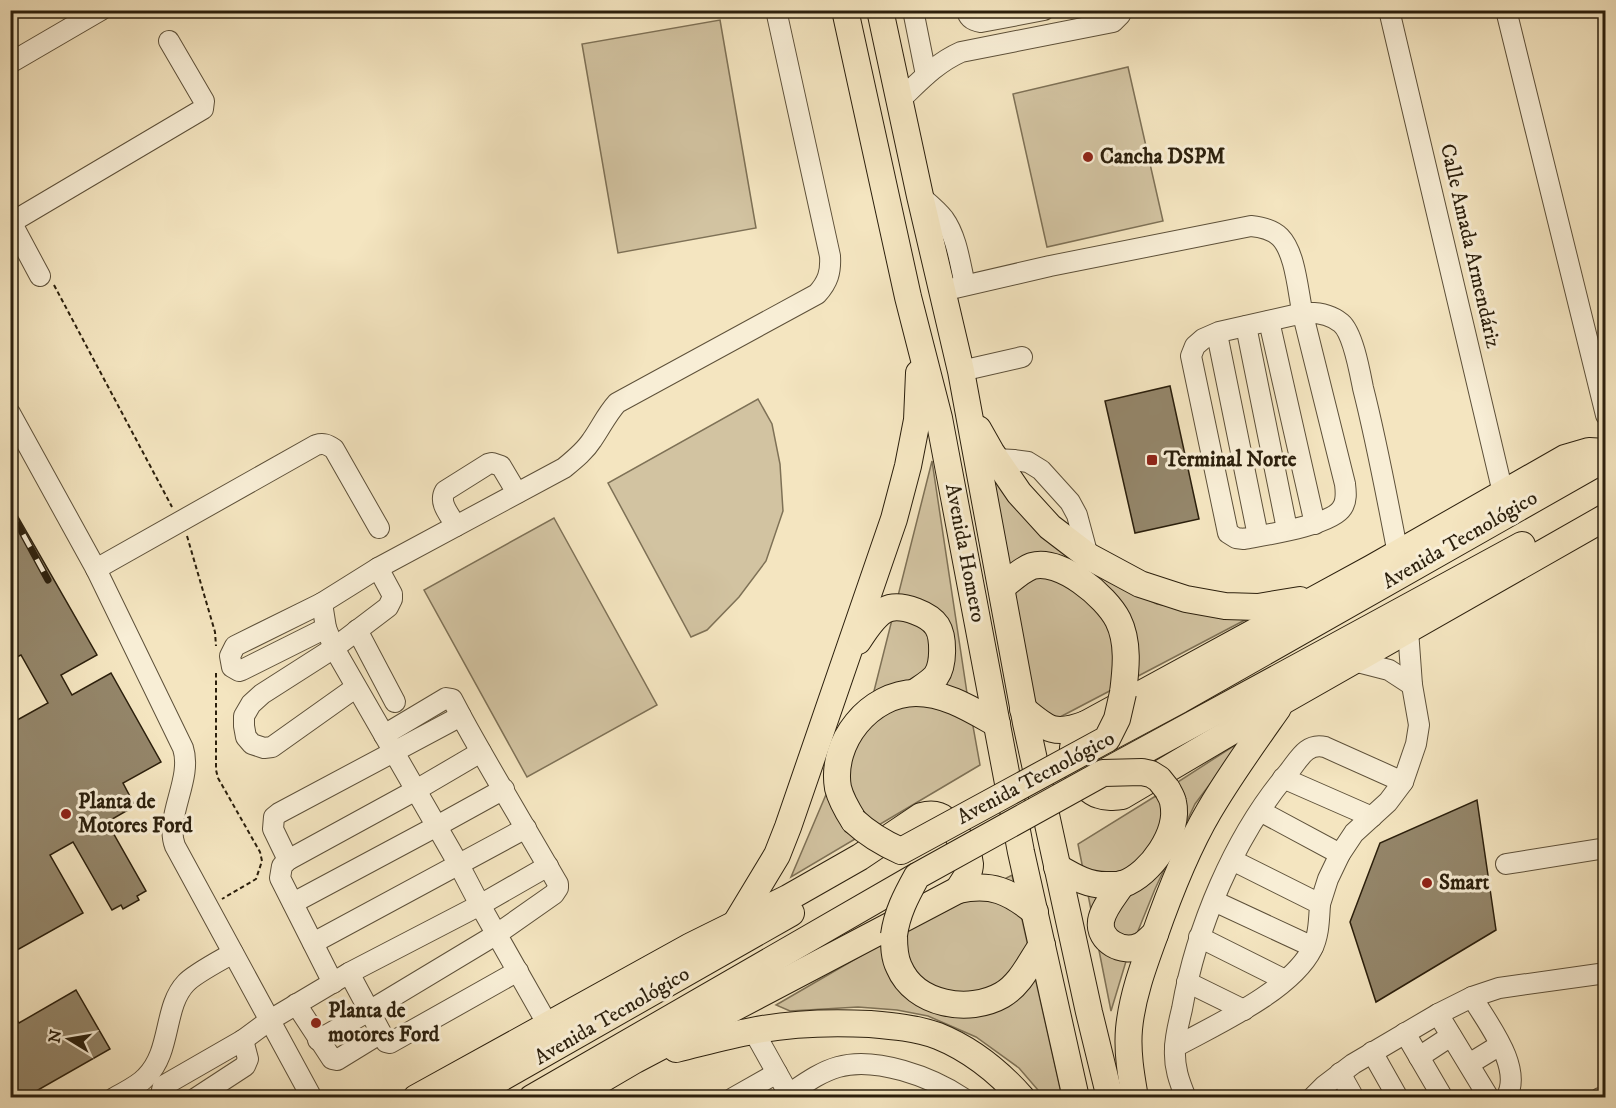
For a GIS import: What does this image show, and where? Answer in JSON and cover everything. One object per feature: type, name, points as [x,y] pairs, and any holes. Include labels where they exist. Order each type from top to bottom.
[{"type":"main road","name":"Avenida Homero","points":[[845,10],[908,297],[939,418],[1021,852],[1076,1098]]},
{"type":"main road","name":"Avenida Homero","points":[[880,10],[920,196],[954,288],[961,371],[1024,716],[1110,1098]]},
{"type":"main road","points":[[908,297],[954,288]]},
{"type":"main road","points":[[736,923],[777,855],[788,827],[894,519],[917,420],[920,349]]},
{"type":"main road","points":[[970,416],[1020,493],[1050,527],[1088,556],[1140,584],[1186,599],[1225,606],[1258,607],[1321,596]]},
{"type":"main road","points":[[1024,716],[1044,727],[1057,730],[1070,730],[1086,724],[1398,554],[1564,458],[1589,451],[1605,452]]},
{"type":"main road","name":"Avenida Tecnológico","points":[[466,1098],[901,851],[1180,700],[1605,458]]},
{"type":"main road","name":"Avenida Tecnológico","points":[[532,1098],[917,876],[1605,500]]},
{"type":"main road","points":[[1086,724],[1078,733],[1074,743],[1072,755],[1077,771],[1084,784],[1096,794],[1110,798],[1122,796],[1283,700],[1605,517]]},
{"type":"main road","points":[[1002,587],[1033,566],[1046,566],[1068,572],[1089,587],[1118,620],[1124,639],[1123,693],[1117,719],[1107,739]]},
{"type":"main road","points":[[839,678],[855,645],[871,621],[889,608],[908,609],[928,617],[938,627],[943,655],[937,675],[914,693]]},
{"type":"main road","points":[[901,851],[863,830],[854,821],[844,804],[838,787],[838,770],[844,744],[857,722],[874,706],[891,697],[927,693],[946,698],[998,732]]},
{"type":"main road","points":[[1135,1098],[1129,1048],[1131,1015],[1136,988],[1164,908],[1208,812],[1283,700]]},
{"type":"main road","points":[[1057,867],[1083,882],[1099,886],[1122,884],[1144,873],[1158,856],[1169,835],[1173,801],[1159,779],[1142,772],[1103,773]]},
{"type":"main road","points":[[416,1098],[548,1024],[736,923],[788,898],[860,857],[921,816],[930,814],[944,819],[955,832],[966,852],[970,864],[968,875],[958,890]]},
{"type":"main road","points":[[917,876],[896,918],[895,954],[899,968],[907,980],[931,998],[964,1005],[979,1004],[1004,994],[1016,984],[1042,945]]},
{"type":"main road","points":[[1122,884],[1102,917],[1101,926],[1108,942],[1120,948],[1130,949],[1141,946],[1155,934]]},
{"type":"main road","points":[[570,1098],[635,1060],[958,890],[974,886],[1005,891],[1035,912]]},
{"type":"main road","points":[[635,1060],[753,1030],[789,1025],[842,1022],[910,1028],[938,1036],[960,1047],[1010,1084],[1022,1098]]},
{"type":"street","points":[[10,63],[101,10]]},
{"type":"street","points":[[326,628],[242,670],[239,671],[232,667],[230,656],[235,646],[322,603],[378,568],[564,468],[591,442],[609,411],[617,403],[817,294],[826,284],[830,270],[830,256],[776,10]]},
{"type":"street","points":[[913,10],[926,75]]},
{"type":"street","points":[[967,10],[970,18],[976,21],[1036,12],[1034,37]]},
{"type":"street","points":[[900,100],[945,59],[961,52],[1113,22],[1122,10]]},
{"type":"street","name":"Calle Amada Armendáriz","points":[[1389,10],[1503,493]]},
{"type":"street","points":[[1506,10],[1605,415]]},
{"type":"street","points":[[45,277],[11,221],[203,109],[204,101],[169,41]]},
{"type":"street","points":[[954,288],[1050,266],[1251,226],[1261,226],[1271,231],[1280,237],[1292,261],[1303,313],[1346,484],[1346,498],[1338,513],[1315,524],[1244,539],[1236,538],[1228,533],[1191,356],[1195,346],[1203,339],[1217,334],[1303,313],[1316,312],[1342,324],[1355,353],[1398,554]]},
{"type":"street","points":[[1269,321],[1315,524]]},
{"type":"street","points":[[1246,326],[1287,530]]},
{"type":"street","points":[[1217,334],[1258,536]]},
{"type":"street","points":[[961,371],[1022,357]]},
{"type":"street","points":[[10,413],[96,569],[183,748],[185,769],[172,828],[173,840],[312,1098]]},
{"type":"street","points":[[96,569],[316,445],[322,444],[329,445],[333,449],[379,528]]},
{"type":"street","points":[[456,526],[442,503],[442,495],[488,464],[501,466],[518,493]]},
{"type":"street","points":[[355,688],[272,747],[264,748],[252,744],[246,737],[244,716],[251,704],[262,694],[334,648],[388,607],[392,594],[378,568]]},
{"type":"street","points":[[322,603],[326,628],[355,688],[390,743],[548,1024]]},
{"type":"street","points":[[357,630],[395,702]]},
{"type":"street","points":[[1175,1047],[1244,1010],[1265,996],[1304,963],[1314,947],[1320,904],[1328,879],[1340,854],[1354,833],[1388,802],[1403,782],[1416,744],[1419,725],[1412,685],[1408,630]]},
{"type":"street","points":[[1354,661],[1389,670],[1412,685]]},
{"type":"street","points":[[288,860],[273,829],[274,817],[390,743],[461,716],[558,884],[557,892],[497,934],[318,1040]]},
{"type":"street","points":[[1186,1098],[1176,1073],[1175,1047],[1187,982],[1199,937],[1214,901],[1232,860],[1260,811],[1283,778],[1307,749],[1314,745],[1324,747],[1403,782]]},
{"type":"street","points":[[481,752],[288,860],[282,866],[280,878],[313,943],[369,1011],[386,1041],[390,1043],[518,971]]},
{"type":"street","points":[[1283,778],[1372,817]]},
{"type":"street","points":[[293,903],[504,789]]},
{"type":"street","points":[[1260,811],[1340,854]]},
{"type":"street","points":[[313,943],[526,828]]},
{"type":"street","points":[[1506,864],[1605,848]]},
{"type":"street","points":[[1232,860],[1320,904]]},
{"type":"street","points":[[165,1098],[163,1086],[243,1040],[296,1004],[548,866]]},
{"type":"street","points":[[1214,901],[1314,947]]},
{"type":"street","points":[[1199,937],[1285,980]]},
{"type":"street","points":[[114,1098],[145,1078],[159,1059],[175,1001],[186,982],[234,953]]},
{"type":"street","points":[[1312,1097],[1340,1074],[1372,1053],[1472,997],[1499,988],[1605,973]]},
{"type":"street","points":[[1187,982],[1244,1010]]},
{"type":"street","points":[[1472,997],[1508,1058],[1511,1084],[1506,1098]]},
{"type":"street","points":[[296,1004],[332,1059],[337,1060],[381,1033]]},
{"type":"street","points":[[1438,1014],[1489,1098]]},
{"type":"street","points":[[753,1030],[790,1096],[824,1072],[857,1063],[874,1064],[926,1079],[952,1090],[963,1098]]},
{"type":"street","points":[[1405,1033],[1443,1098]]},
{"type":"street","points":[[1419,1057],[1451,1036]]},
{"type":"street","points":[[196,1098],[245,1066],[248,1059],[243,1040]]},
{"type":"street","points":[[1468,1064],[1500,1045]]},
{"type":"street","points":[[1372,1053],[1398,1098]]},
{"type":"street","points":[[733,1098],[777,1073]]},
{"type":"street","points":[[1340,1074],[1354,1098]]},
{"type":"street","points":[[1600,1098],[1605,1096]]},
{"type":"path","points":[[45,277],[190,541],[215,632],[216,655]]},
{"type":"path","points":[[208,907],[253,881],[258,876],[262,861],[260,852],[218,778],[216,770],[216,667]]},
{"type":"shaded area","points":[[720,20],[756,228],[618,253],[582,44]]},
{"type":"shaded area","name":"Cancha DSPM","points":[[1128,67],[1163,221],[1047,247],[1013,94]]},
{"type":"shaded area","points":[[758,399],[772,424],[780,464],[783,511],[766,561],[739,597],[707,630],[691,637],[608,483]]},
{"type":"shaded area","points":[[932,461],[980,765],[791,877],[836,771],[872,699]]},
{"type":"shaded area","points":[[992,472],[1062,549],[1102,578],[1157,604],[1245,620],[1039,728]]},
{"type":"shaded area","points":[[554,518],[657,705],[527,777],[424,590]]},
{"type":"shaded area","points":[[1243,740],[1195,804],[1155,889],[1127,958],[1111,1011],[1078,844]]},
{"type":"shaded area","points":[[1012,875],[1062,1097],[1044,1097],[1019,1068],[976,1037],[928,1016],[897,1010],[858,1007],[790,1011],[776,1005],[895,936]]},
{"type":"building","name":"Terminal Norte","points":[[1170,386],[1199,519],[1135,533],[1105,401]]},
{"type":"building","name":"Planta de Motores Ford","points":[[10,503],[97,655],[61,675],[72,695],[111,673],[161,762],[123,783],[135,806],[107,822],[146,891],[137,896],[139,900],[123,909],[121,905],[112,910],[73,842],[50,855],[83,913],[10,954],[10,724],[48,703],[21,655],[10,660]]},
{"type":"building","name":"Smart","points":[[1477,800],[1496,930],[1376,1002],[1350,922],[1380,843]]},
{"type":"building","points":[[76,990],[110,1049],[24,1098],[10,1098],[10,1007],[19,1023]]},
{"type":"railway","points":[[10,510],[48,580]]},
{"type":"place","name":"Cancha DSPM","points":[[1088,157]]},
{"type":"place","name":"Terminal Norte","points":[[1152,460]]},
{"type":"place","name":"Planta de Motores Ford","points":[[66,814]]},
{"type":"place","name":"Smart","points":[[1427,883]]},
{"type":"place","name":"Planta de motores Ford","points":[[316,1023]]}]
